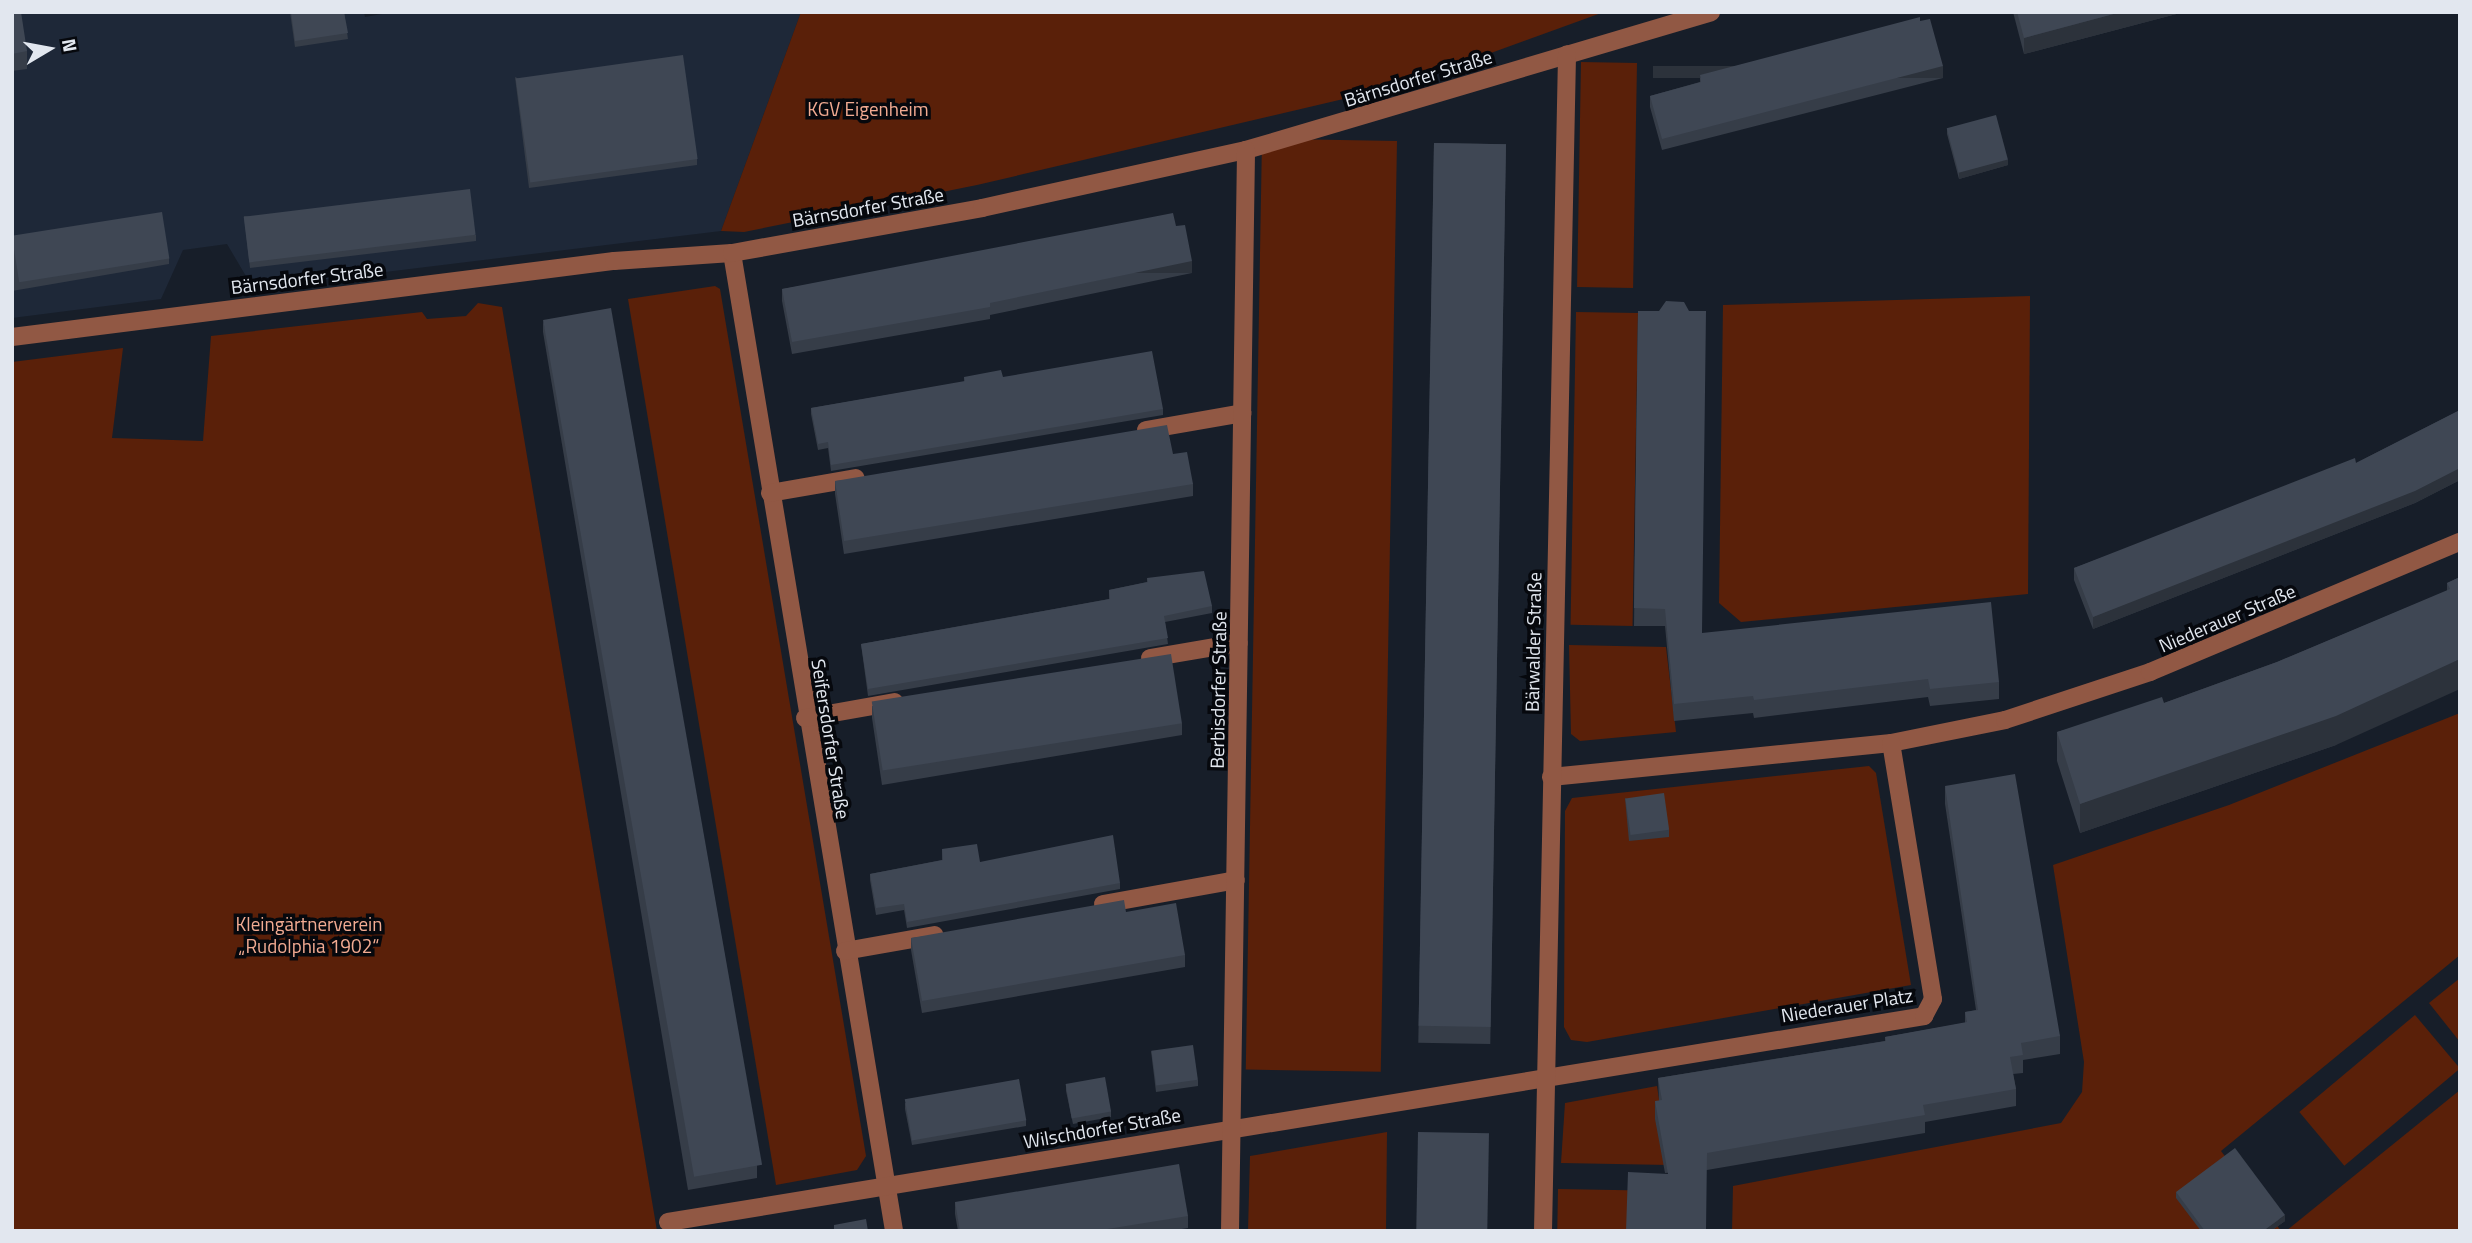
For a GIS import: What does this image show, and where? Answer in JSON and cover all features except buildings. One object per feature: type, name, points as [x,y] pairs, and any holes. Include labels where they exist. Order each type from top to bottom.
[{"type":"street","name":"Bärnsdorfer Straße","points":[[12,337],[614,261],[732,253],[982,208],[1246,150],[1711,12]]},
{"type":"street","name":"Bärwalder Straße","points":[[1543,1231],[1544,1077],[1567,54]]},
{"type":"street","name":"Berbisdorfer Straße","points":[[1230,1231],[1246,150]]},
{"type":"street","name":"Seifersdorfer Straße","points":[[732,253],[805,718],[894,1231]]},
{"type":"street","points":[[1121,434],[1243,413]]},
{"type":"street","points":[[770,493],[878,475]]},
{"type":"street","name":"Niederauer Straße","points":[[1891,743],[2005,720],[2150,672],[2460,542]]},
{"type":"street","points":[[1131,662],[1239,643]]},
{"type":"street","points":[[805,718],[914,699]]},
{"type":"street","points":[[1551,777],[1891,743]]},
{"type":"street","name":"Niederauer Platz","points":[[1544,1077],[1924,1016],[1933,999],[1891,743]]},
{"type":"street","points":[[1087,907],[1236,880]]},
{"type":"street","points":[[845,951],[953,931]]},
{"type":"street","name":"Wilschdorfer Straße","points":[[667,1222],[1544,1077]]},
{"type":"shaded area","points":[[12,12],[364,12],[365,17],[393,12],[801,12],[721,231],[253,288],[227,244],[183,250],[161,299],[12,318]]},
{"type":"green space","name":"KGV Eigenheim","points":[[801,12],[1604,12],[1403,85],[977,185],[744,232],[721,231]]},
{"type":"green space","points":[[1581,62],[1637,63],[1633,288],[1577,287]]},
{"type":"green space","points":[[1262,139],[1397,141],[1381,1072],[1246,1070]]},
{"type":"green space","points":[[715,286],[720,289],[866,1156],[857,1170],[776,1185],[628,299]]},
{"type":"green space","points":[[2030,296],[2028,594],[1741,622],[1719,603],[1723,305]]},
{"type":"green space","name":"Kleingärtnerverein „Rudolphia 1902“","points":[[478,303],[502,307],[657,1231],[12,1231],[12,362],[123,348],[112,438],[203,441],[211,336],[422,312],[427,319],[466,316]]},
{"type":"green space","points":[[1576,312],[1638,313],[1633,626],[1571,625]]},
{"type":"green space","points":[[1569,645],[1666,647],[1676,732],[1580,741],[1571,734]]},
{"type":"green space","points":[[2460,713],[2460,955],[2221,1151],[2281,1231],[1732,1231],[1733,1186],[2061,1123],[2082,1092],[2084,1062],[2053,865],[2229,805]]},
{"type":"green space","points":[[1869,766],[1876,773],[1911,985],[1587,1042],[1571,1040],[1564,1027],[1565,811],[1572,798]]},
{"type":"green space","points":[[2460,978],[2460,1042],[2429,1003]]},
{"type":"green space","points":[[2415,1015],[2460,1069],[2344,1166],[2299,1112]]},
{"type":"green space","points":[[1657,1086],[1669,1165],[1561,1163],[1565,1103]]},
{"type":"green space","points":[[2460,1090],[2460,1231],[2286,1231]]},
{"type":"green space","points":[[1387,1132],[1386,1231],[1248,1231],[1250,1156]]},
{"type":"green space","points":[[1558,1189],[1628,1190],[1627,1231],[1557,1231]]}]
